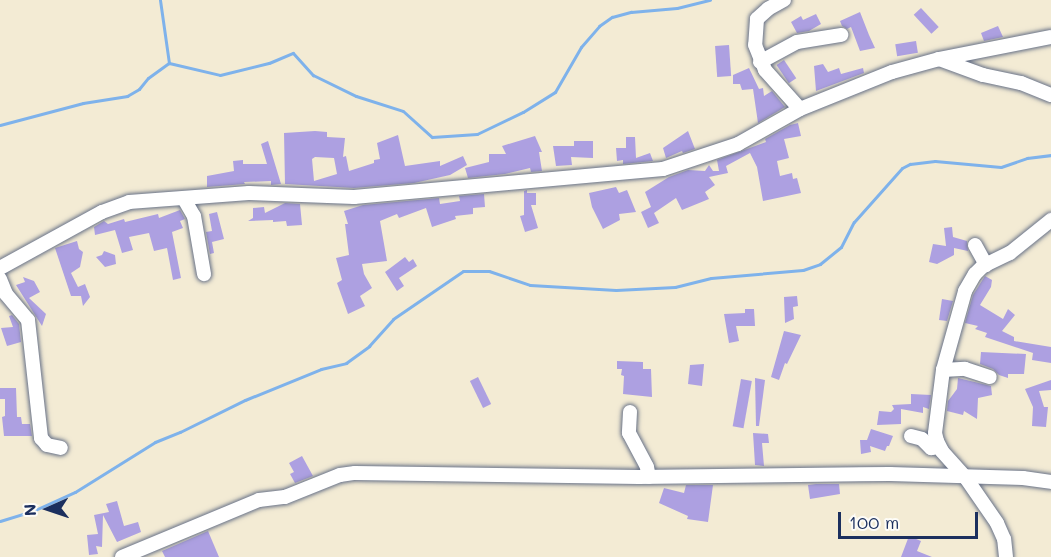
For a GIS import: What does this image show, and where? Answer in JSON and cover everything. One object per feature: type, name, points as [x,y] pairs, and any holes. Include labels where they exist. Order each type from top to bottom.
[{"type":"street","points":[[784,0],[768,9],[758,19],[755,45],[760,62],[800,109]]},
{"type":"street","points":[[760,62],[778,50],[797,42],[841,35]]},
{"type":"street","points":[[0,268],[118,206],[249,193],[354,197],[637,173],[686,164],[738,144],[800,109],[892,72],[939,59],[1051,37]]},
{"type":"street","points":[[939,59],[983,75],[1021,83],[1051,95]]},
{"type":"street","points":[[184,199],[194,216],[204,274]]},
{"type":"street","points":[[1006,557],[1004,539],[997,524],[966,477],[939,447],[935,433],[943,370],[965,291],[975,274],[986,265],[1010,253],[1051,220]]},
{"type":"street","points":[[975,245],[986,265]]},
{"type":"street","points":[[0,279],[6,294],[28,320],[41,438],[47,445],[61,448]]},
{"type":"street","points":[[943,370],[965,369],[990,377]]},
{"type":"street","points":[[630,412],[629,433],[647,467],[649,477]]},
{"type":"street","points":[[911,436],[922,439],[931,448],[939,447]]},
{"type":"street","points":[[122,557],[260,500],[285,497],[346,474],[649,477],[890,474],[1023,478],[1051,482]]},
{"type":"building","points":[[921,8],[939,27],[931,34],[914,15]]},
{"type":"building","points":[[860,12],[875,48],[860,51],[851,27],[847,29],[840,21]]},
{"type":"building","points":[[816,14],[821,24],[809,31],[797,33],[791,22],[801,16],[803,20]]},
{"type":"building","points":[[998,26],[1003,37],[984,41],[981,33]]},
{"type":"building","points":[[916,41],[918,53],[897,56],[895,44]]},
{"type":"building","points":[[729,45],[731,76],[717,77],[715,46]]},
{"type":"building","points":[[784,60],[796,78],[789,83],[777,65]]},
{"type":"building","points":[[823,64],[828,72],[839,68],[841,74],[863,68],[864,73],[816,91],[814,66]]},
{"type":"building","points":[[749,68],[759,89],[763,88],[764,96],[772,91],[785,107],[758,123],[753,89],[742,90],[740,84],[733,84],[733,75]]},
{"type":"building","points":[[798,123],[801,136],[784,139],[789,158],[777,161],[780,176],[792,173],[793,179],[797,178],[801,193],[763,201],[757,167],[750,153],[726,166],[728,173],[709,177],[715,185],[705,192],[709,199],[682,210],[676,198],[654,213],[659,223],[648,228],[641,212],[651,207],[645,192],[669,177],[688,170],[705,171],[709,165],[713,171],[719,171],[717,160],[766,142],[765,139]]},
{"type":"building","points":[[315,131],[327,132],[327,137],[345,138],[343,157],[346,156],[349,171],[380,159],[377,143],[398,135],[405,166],[440,161],[440,166],[463,156],[467,165],[450,175],[414,183],[354,188],[285,184],[284,133]],"holes":[[[315,157],[334,158],[337,174],[314,181],[312,159]]]},
{"type":"building","points":[[688,131],[695,149],[683,153],[682,151],[666,158],[663,148]]},
{"type":"building","points":[[535,136],[542,152],[539,152],[542,171],[531,172],[530,168],[505,174],[468,178],[465,168],[489,162],[489,154],[506,154],[502,146]]},
{"type":"building","points":[[626,137],[635,137],[636,158],[650,153],[653,161],[623,164],[623,160],[617,161],[616,148],[626,148]]},
{"type":"building","points":[[268,141],[281,184],[271,185],[271,181],[244,182],[245,184],[207,187],[207,176],[234,171],[233,161],[243,160],[243,164],[267,164],[261,144]]},
{"type":"building","points":[[574,141],[593,141],[593,158],[571,157],[572,165],[556,166],[553,146],[574,146]]},
{"type":"building","points":[[616,187],[619,193],[627,190],[636,212],[619,214],[620,220],[603,229],[592,207],[589,193]]},
{"type":"building","points":[[527,190],[527,193],[536,193],[536,205],[531,205],[538,228],[525,232],[520,216],[524,215],[524,191]]},
{"type":"building","points":[[484,194],[485,207],[473,208],[473,214],[455,216],[456,219],[432,227],[426,208],[399,218],[397,214],[380,221],[387,261],[362,264],[364,274],[372,288],[360,296],[365,306],[348,314],[337,283],[342,280],[336,258],[349,255],[345,224],[348,224],[344,211],[363,205],[439,198],[440,204],[460,201],[459,196]]},
{"type":"building","points":[[285,203],[300,204],[302,225],[287,226],[286,221],[273,222],[273,220],[248,221],[253,218],[253,208],[264,207],[265,213]]},
{"type":"building","points":[[180,210],[185,219],[180,221],[183,228],[172,232],[181,278],[173,280],[167,248],[154,251],[149,233],[129,237],[133,250],[122,253],[115,230],[95,235],[94,227],[104,221],[108,224],[124,219],[125,222],[158,214],[159,218]]},
{"type":"building","points":[[217,212],[224,239],[212,242],[214,253],[210,254],[206,232],[212,231],[209,214]]},
{"type":"building","points":[[952,227],[953,237],[967,241],[968,251],[954,248],[954,255],[937,264],[929,262],[933,244],[946,246],[944,228]]},
{"type":"building","points":[[77,241],[79,249],[83,252],[80,267],[71,273],[78,287],[85,284],[90,297],[83,306],[81,296],[71,296],[55,248]]},
{"type":"building","points":[[104,251],[115,255],[116,264],[105,267],[96,257],[102,255]]},
{"type":"building","points":[[405,257],[409,262],[413,259],[417,266],[399,278],[404,286],[397,291],[385,272]]},
{"type":"building","points":[[985,276],[992,280],[991,287],[980,305],[1003,319],[1008,309],[1015,315],[1002,331],[1014,337],[1014,341],[1051,347],[1051,363],[1032,360],[1033,353],[985,337],[987,333],[975,329],[978,326],[965,323],[973,295]]},
{"type":"building","points":[[23,277],[34,281],[40,292],[29,298],[46,314],[42,326],[16,285],[25,282]]},
{"type":"building","points":[[797,296],[798,306],[793,307],[794,319],[785,323],[784,297]]},
{"type":"building","points":[[942,299],[953,301],[947,321],[939,320]]},
{"type":"building","points":[[745,309],[754,309],[755,326],[736,326],[739,341],[729,343],[724,314],[745,313]]},
{"type":"building","points":[[12,315],[19,324],[21,342],[7,346],[1,328],[13,327],[9,316]]},
{"type":"building","points":[[784,331],[801,335],[787,364],[785,363],[779,380],[771,377]]},
{"type":"building","points":[[981,352],[1026,354],[1024,374],[1008,374],[1008,378],[999,375],[993,369],[980,364]]},
{"type":"building","points":[[617,361],[643,362],[643,369],[651,369],[652,397],[623,394],[624,376],[621,375],[622,369],[617,369]]},
{"type":"building","points":[[704,364],[702,386],[688,384],[690,365]]},
{"type":"building","points":[[478,377],[491,404],[483,408],[470,381]]},
{"type":"building","points":[[755,378],[765,380],[759,426],[756,426]]},
{"type":"building","points":[[958,378],[991,386],[992,395],[978,398],[977,419],[964,411],[963,415],[947,411],[948,401],[957,389]]},
{"type":"building","points":[[741,379],[752,381],[743,428],[733,426]]},
{"type":"building","points":[[1051,380],[1051,390],[1039,391],[1044,407],[1048,407],[1046,427],[1032,426],[1033,407],[1025,389]]},
{"type":"building","points":[[0,388],[16,388],[17,417],[21,417],[22,424],[30,424],[32,436],[4,436],[2,417],[5,416],[5,399],[0,399]]},
{"type":"building","points":[[911,394],[931,395],[929,409],[923,407],[923,413],[901,409],[901,424],[877,425],[879,411],[891,412],[894,409],[892,405],[911,404]]},
{"type":"building","points":[[871,429],[893,436],[885,451],[870,446],[871,452],[861,454],[860,440],[867,440]]},
{"type":"building","points":[[753,433],[768,434],[769,443],[762,443],[764,466],[755,465]]},
{"type":"building","points":[[302,456],[313,476],[295,483],[290,474],[294,472],[289,463]]},
{"type":"building","points":[[839,484],[840,494],[810,499],[808,485]]},
{"type":"building","points":[[686,485],[713,485],[708,522],[687,519],[688,516],[659,503],[664,488],[684,493]]},
{"type":"building","points":[[117,501],[124,526],[138,522],[141,532],[117,542],[103,515],[102,547],[96,546],[98,554],[89,555],[87,535],[98,534],[94,515],[109,512],[106,504]]},
{"type":"building","points":[[208,531],[219,557],[165,557],[162,551]]},
{"type":"building","points":[[909,536],[921,541],[917,551],[932,557],[901,557]]},
{"type":"waterway","points":[[160,0],[169,63]]},
{"type":"waterway","points":[[0,125],[83,103],[127,96],[139,89],[148,78],[169,63],[220,75],[269,63],[293,53],[313,75],[356,96],[403,111],[432,137],[477,134],[523,112],[555,92],[581,47],[599,26],[612,17],[631,12],[677,8],[710,0]]},
{"type":"waterway","points":[[0,521],[35,510],[75,492],[155,442],[245,400],[321,369],[346,363],[369,346],[393,319],[463,271],[489,271],[530,285],[616,290],[675,287],[711,278],[803,270],[820,264],[841,247],[854,222],[902,168],[910,164],[935,161],[1001,167],[1027,158],[1051,155]]}]
